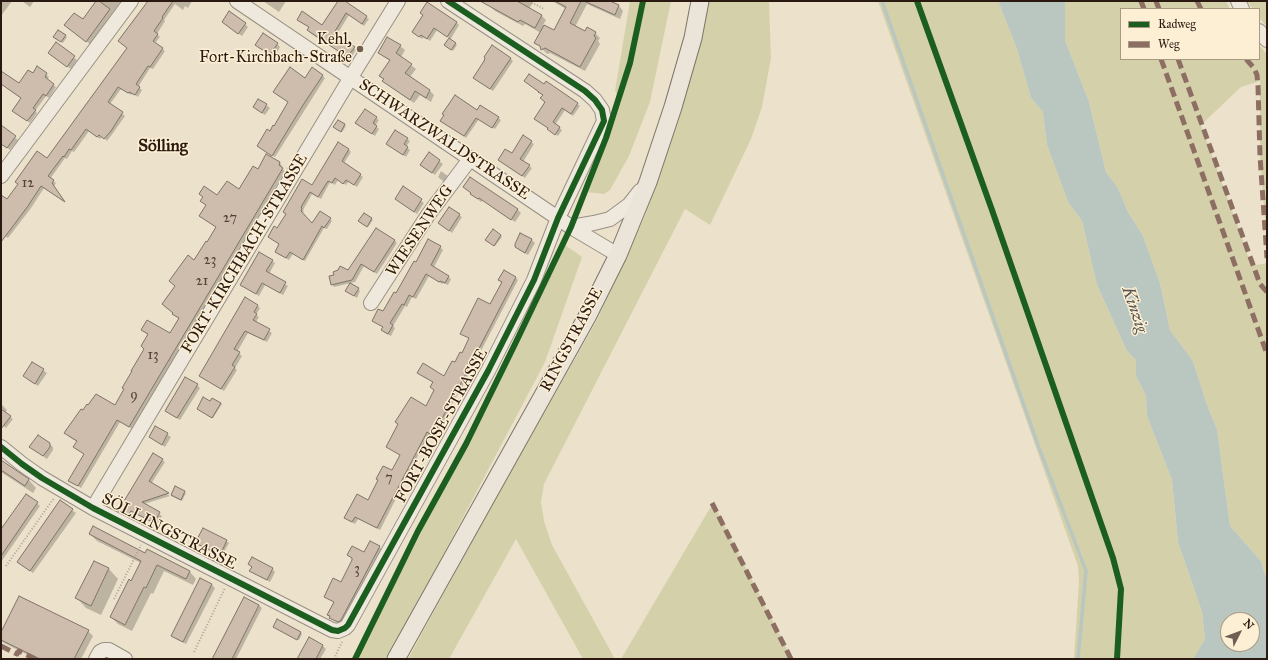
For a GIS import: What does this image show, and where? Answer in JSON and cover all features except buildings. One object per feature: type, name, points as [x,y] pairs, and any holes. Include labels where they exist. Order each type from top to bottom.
[{"type":"main road","name":"RINGSTRASSE","points":[[396,659],[588,315],[618,255],[648,182],[673,107],[693,38],[700,1]]},
{"type":"street","points":[[1,176],[131,1]]},
{"type":"street","name":"SCHWARZWALDSTRASSE","points":[[237,1],[571,227],[618,255]]},
{"type":"street","name":"FORT-KIRCHBACH-STRASSE","points":[[93,508],[350,77],[398,1]]},
{"type":"street","name":"FORT-BOSE-STRASSE","points":[[332,630],[338,631],[348,625],[488,371],[534,280],[558,218],[604,121],[602,110],[595,100],[585,91],[452,2]]},
{"type":"street","points":[[1260,32],[1267,40]]},
{"type":"street","name":"WIESENWEG","points":[[371,303],[428,215],[470,159]]},
{"type":"street","points":[[571,227],[610,219],[629,205],[648,182]]},
{"type":"street","name":"SÖLLINGSTRASSE","points":[[1,447],[22,464],[93,508],[332,630]]},
{"type":"street","points":[[96,659],[100,652],[104,650],[109,650],[125,659]]},
{"type":"path","points":[[529,1],[544,9]]},
{"type":"path","points":[[6,566],[60,488]]},
{"type":"path","points":[[114,599],[146,535]]},
{"type":"path","points":[[194,652],[230,578]]},
{"type":"path","points":[[334,659],[344,639]]},
{"type":"shaded area","points":[[630,1],[671,1],[650,102],[629,156],[610,190],[604,194],[586,192],[608,141],[621,102],[615,91]]},
{"type":"shaded area","points":[[704,1],[769,1],[771,58],[762,107],[751,139],[710,225],[685,209],[544,484],[541,502],[544,521],[552,545],[615,659],[583,659],[516,539],[449,659],[408,659],[489,510],[597,320],[644,218],[668,149]]},
{"type":"shaded area","points":[[878,1],[998,1],[1017,49],[1031,98],[1043,112],[1047,145],[1068,202],[1082,221],[1097,285],[1127,351],[1136,360],[1136,376],[1146,396],[1147,416],[1172,480],[1178,542],[1202,612],[1205,639],[1193,659],[1074,659],[1079,582],[1078,566]]},
{"type":"shaded area","points":[[1065,1],[1226,1],[1230,8],[1120,8],[1120,60],[1260,60],[1260,46],[1267,54],[1267,246],[1260,156],[1260,81],[1241,87],[1201,125],[1251,266],[1267,263],[1267,581],[1261,561],[1230,526],[1217,429],[1207,405],[1193,361],[1170,330],[1160,283],[1143,236],[1128,212],[1118,188],[1106,172],[1089,102],[1065,40]]},
{"type":"shaded area","points":[[1247,1],[1267,1],[1267,27],[1260,19],[1260,8],[1252,8]]},
{"type":"shaded area","points":[[565,245],[582,257],[545,362],[387,659],[356,659],[518,344]]},
{"type":"shaded area","points":[[713,503],[792,659],[621,659]]},
{"type":"water","name":"Kinzig","points":[[998,1],[1065,1],[1065,40],[1089,102],[1106,172],[1118,188],[1128,212],[1143,236],[1160,283],[1170,330],[1193,361],[1207,405],[1217,429],[1230,526],[1261,561],[1267,581],[1267,659],[1193,659],[1205,639],[1202,612],[1178,542],[1172,480],[1147,416],[1146,396],[1136,376],[1136,360],[1127,351],[1097,285],[1082,221],[1068,202],[1047,145],[1043,112],[1031,98],[1017,49]]},
{"type":"waterway","points":[[882,1],[1038,445],[1086,571],[1078,659]]},
{"type":"marked path","points":[[1141,1],[1144,8]]},
{"type":"marked path","points":[[1156,1],[1159,8]]},
{"type":"marked path","points":[[1197,1],[1200,8]]},
{"type":"marked path","points":[[1161,60],[1267,354]]},
{"type":"marked path","points":[[1178,60],[1260,284],[1267,292]]},
{"type":"marked path","points":[[1247,60],[1254,68],[1257,75],[1260,156],[1267,258]]},
{"type":"marked path","points":[[712,503],[791,659]]},
{"type":"marked path","points":[[1,646],[17,654],[19,651],[35,659]]},
{"type":"cycle path","points":[[1,447],[42,478],[93,508],[332,630],[338,631],[345,628],[488,371],[534,280],[558,218],[604,121],[602,110],[595,100],[585,91],[448,1]]},
{"type":"cycle path","points":[[355,659],[418,531],[466,444],[571,227],[606,138],[630,63],[643,1]]},
{"type":"cycle path","points":[[917,1],[992,210],[1113,558],[1121,589],[1117,659]]},
{"type":"place","name":"Kehl, Fort-Kirchbach-Straße","points":[[360,49]]},
{"type":"district","name":"Sölling","points":[[163,147]]}]
